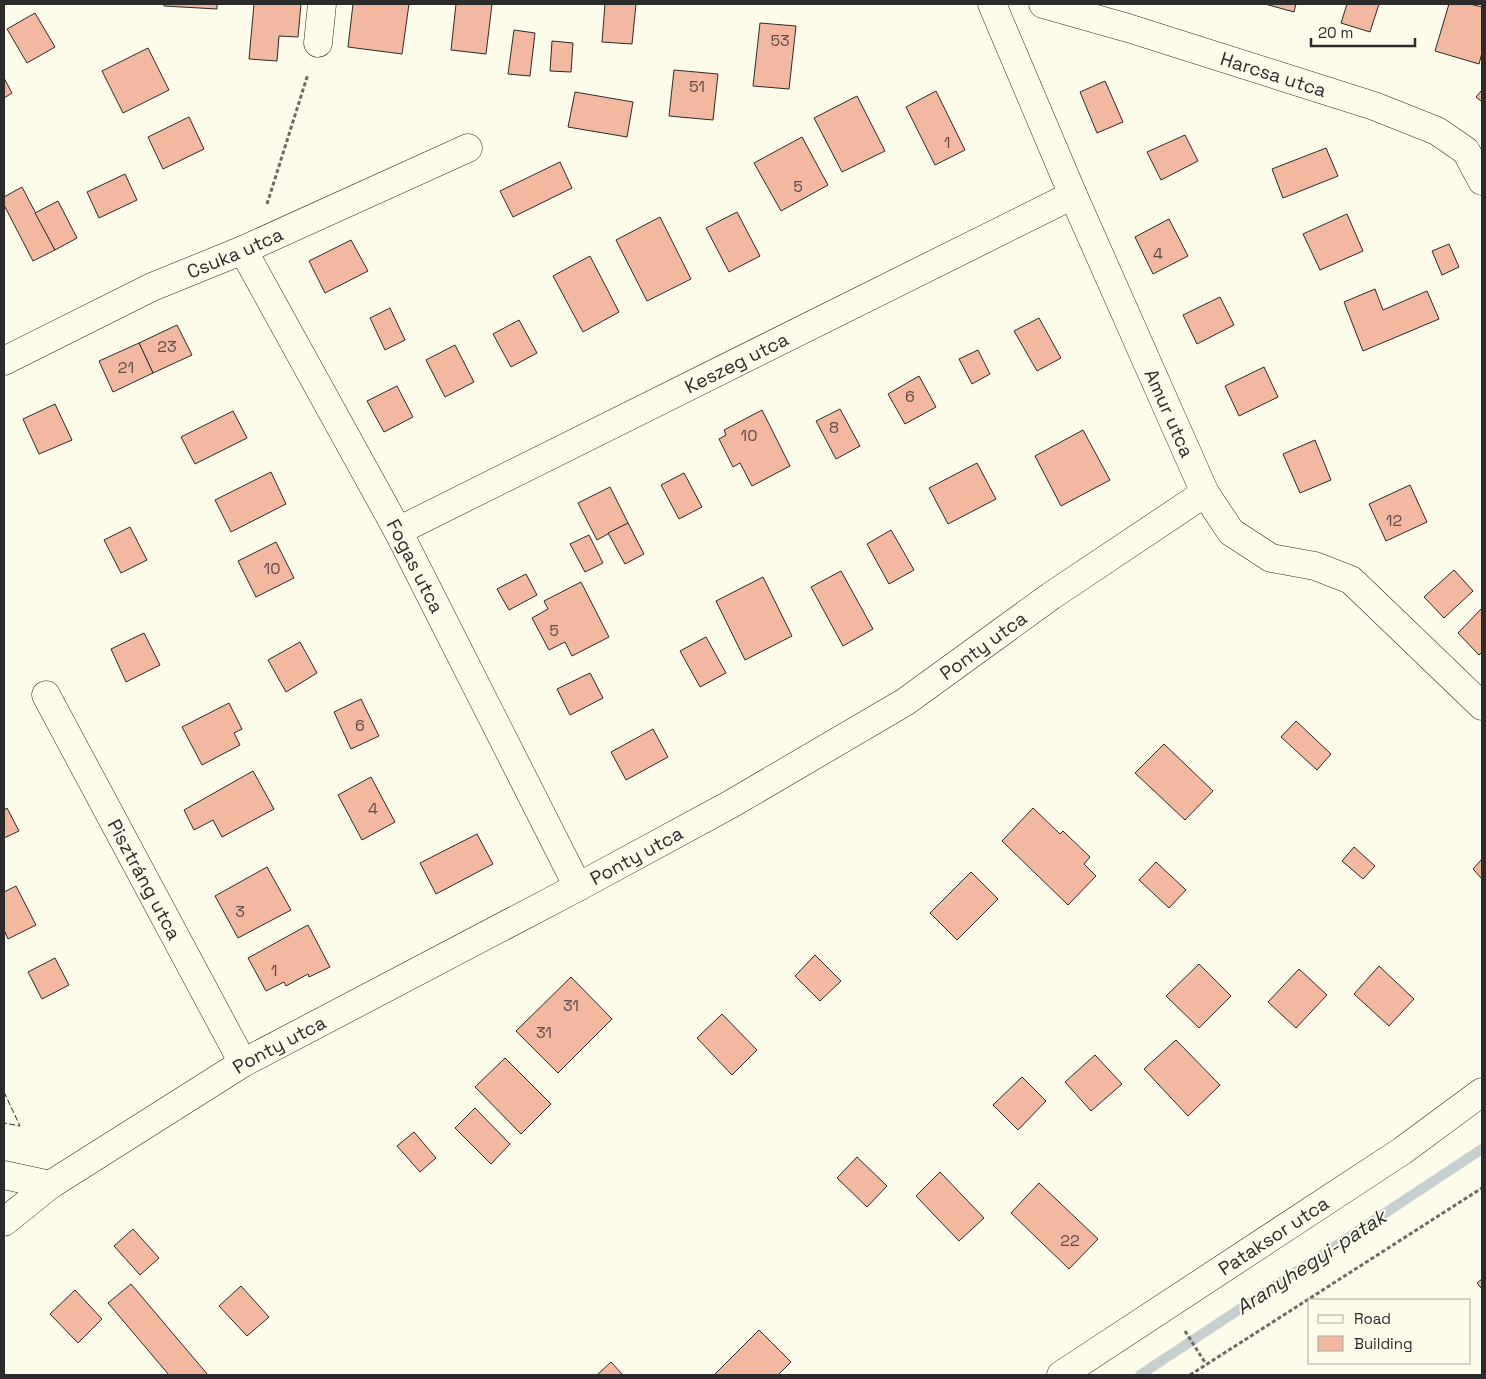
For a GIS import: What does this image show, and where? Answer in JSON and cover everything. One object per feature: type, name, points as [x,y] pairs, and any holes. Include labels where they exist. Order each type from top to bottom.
[{"type":"street","points":[[318,43],[322,4]]},
{"type":"street","name":"Amur utca","points":[[992,4],[1205,493],[1231,532],[1271,558],[1315,566],[1351,580],[1482,706]]},
{"type":"street","name":"Harcsa utca","points":[[1043,4],[1128,28],[1374,106],[1437,131],[1466,151],[1482,181]]},
{"type":"street","name":"Csuka utca","points":[[4,361],[152,287],[249,248],[468,148]]},
{"type":"street","name":"Keszeg utca","points":[[398,532],[1074,194]]},
{"type":"street","name":"Fogas utca","points":[[249,248],[398,532],[578,886]]},
{"type":"street","name":"Ponty utca","points":[[4,1222],[50,1186],[243,1063],[731,804],[905,702],[1051,596],[1205,493]]},
{"type":"street","name":"Pisztráng utca","points":[[46,695],[243,1063]]},
{"type":"street","name":"Pataksor utca","points":[[1061,1375],[1402,1152],[1482,1092]]},
{"type":"street","points":[[4,1175],[50,1186]]},
{"type":"path","points":[[249,248],[318,43]]},
{"type":"path","points":[[1190,1375],[1482,1188]]},
{"type":"path","points":[[1169,1305],[1206,1364]]},
{"type":"building","points":[[164,4],[217,4],[217,9],[164,6]]},
{"type":"building","points":[[254,4],[301,4],[298,37],[279,36],[277,61],[249,59]]},
{"type":"building","points":[[353,4],[409,4],[402,54],[348,47]]},
{"type":"building","points":[[456,4],[492,4],[486,54],[451,50]]},
{"type":"building","points":[[605,4],[636,4],[632,44],[602,42]]},
{"type":"building","points":[[1265,4],[1296,4],[1294,12]]},
{"type":"building","points":[[1347,4],[1379,4],[1370,32],[1341,23]]},
{"type":"building","points":[[1449,4],[1470,4],[1482,7],[1482,53],[1479,64],[1435,51]]},
{"type":"building","points":[[35,13],[55,47],[27,63],[7,29]]},
{"type":"building","points":[[760,23],[796,26],[789,89],[753,86]]},
{"type":"building","points":[[514,30],[535,33],[530,76],[508,74]]},
{"type":"building","points":[[552,41],[573,43],[571,72],[550,71]]},
{"type":"building","points":[[148,48],[169,90],[123,113],[102,71]]},
{"type":"building","points":[[674,70],[718,74],[713,120],[669,116]]},
{"type":"building","points":[[4,78],[12,93],[4,98]]},
{"type":"building","points":[[1105,81],[1123,122],[1097,133],[1080,92]]},
{"type":"building","points":[[1482,90],[1482,102],[1476,97]]},
{"type":"building","points":[[936,91],[965,150],[935,165],[906,107]]},
{"type":"building","points":[[575,92],[633,102],[627,137],[568,127]]},
{"type":"building","points":[[857,96],[885,151],[842,172],[814,118]]},
{"type":"building","points":[[189,117],[204,149],[163,169],[148,137]]},
{"type":"building","points":[[1185,135],[1198,161],[1161,180],[1147,152]]},
{"type":"building","points":[[802,137],[828,185],[781,211],[754,163]]},
{"type":"building","points":[[1326,148],[1338,176],[1283,198],[1272,169]]},
{"type":"building","points":[[560,162],[572,188],[513,217],[500,191]]},
{"type":"building","points":[[125,174],[137,200],[99,218],[87,192]]},
{"type":"building","points":[[22,187],[55,250],[33,261],[4,205],[4,197]]},
{"type":"building","points":[[58,201],[77,238],[55,250],[35,213]]},
{"type":"building","points":[[737,212],[760,256],[729,272],[706,228]]},
{"type":"building","points":[[1347,214],[1363,251],[1320,270],[1303,234]]},
{"type":"building","points":[[660,217],[691,279],[647,301],[616,240]]},
{"type":"building","points":[[1169,219],[1188,256],[1153,274],[1135,237]]},
{"type":"building","points":[[351,240],[368,271],[325,293],[309,261]]},
{"type":"building","points":[[1449,244],[1459,267],[1442,275],[1432,251]]},
{"type":"building","points":[[590,256],[619,312],[583,332],[553,276]]},
{"type":"building","points":[[1375,289],[1383,310],[1427,291],[1439,319],[1363,351],[1344,302]]},
{"type":"building","points":[[1220,297],[1234,325],[1197,344],[1183,315]]},
{"type":"building","points":[[390,308],[405,340],[385,350],[370,318]]},
{"type":"building","points":[[1039,318],[1061,358],[1037,371],[1014,331]]},
{"type":"building","points":[[519,320],[537,353],[511,367],[493,334]]},
{"type":"building","points":[[177,325],[192,355],[153,373],[139,343]]},
{"type":"building","points":[[139,343],[153,373],[113,392],[99,361]]},
{"type":"building","points":[[455,345],[474,382],[445,397],[426,360]]},
{"type":"building","points":[[978,350],[990,374],[972,384],[959,359]]},
{"type":"building","points":[[1264,367],[1278,397],[1239,416],[1225,386]]},
{"type":"building","points":[[919,376],[936,407],[905,424],[888,394]]},
{"type":"building","points":[[397,386],[413,417],[384,432],[367,401]]},
{"type":"building","points":[[55,404],[72,440],[39,454],[23,419]]},
{"type":"building","points":[[840,409],[860,446],[836,459],[816,421]]},
{"type":"building","points":[[762,410],[790,466],[752,486],[740,463],[733,467],[719,439],[726,435],[724,430]]},
{"type":"building","points":[[233,411],[247,438],[195,464],[181,437]]},
{"type":"building","points":[[1083,430],[1110,480],[1061,506],[1035,456]]},
{"type":"building","points":[[1315,440],[1331,480],[1300,493],[1283,454]]},
{"type":"building","points":[[977,463],[996,499],[948,524],[929,488]]},
{"type":"building","points":[[271,472],[286,504],[231,532],[215,500]]},
{"type":"building","points":[[684,473],[702,507],[679,519],[661,485]]},
{"type":"building","points":[[1410,485],[1427,522],[1386,541],[1369,504]]},
{"type":"building","points":[[610,487],[628,523],[597,540],[578,503]]},
{"type":"building","points":[[628,523],[644,554],[625,564],[608,533]]},
{"type":"building","points":[[130,527],[147,560],[121,573],[104,540]]},
{"type":"building","points":[[891,530],[914,570],[889,584],[867,544]]},
{"type":"building","points":[[589,535],[603,563],[585,572],[570,544]]},
{"type":"building","points":[[276,542],[294,578],[256,597],[238,561]]},
{"type":"building","points":[[1454,570],[1473,591],[1444,618],[1424,597]]},
{"type":"building","points":[[841,571],[873,629],[843,646],[811,587]]},
{"type":"building","points":[[526,574],[537,595],[509,610],[497,589]]},
{"type":"building","points":[[763,577],[792,636],[745,660],[716,601]]},
{"type":"building","points":[[581,582],[609,637],[572,656],[565,642],[549,650],[532,618],[548,609],[544,601]]},
{"type":"building","points":[[1482,608],[1482,652],[1479,655],[1458,633]]},
{"type":"building","points":[[144,633],[160,665],[126,682],[111,649]]},
{"type":"building","points":[[706,637],[726,673],[700,687],[680,651]]},
{"type":"building","points":[[300,642],[317,673],[286,692],[268,660]]},
{"type":"building","points":[[590,673],[603,698],[570,715],[557,689]]},
{"type":"building","points":[[361,699],[379,736],[351,749],[334,712]]},
{"type":"building","points":[[229,703],[242,729],[234,733],[240,745],[202,765],[182,727]]},
{"type":"building","points":[[1296,721],[1331,754],[1317,770],[1281,737]]},
{"type":"building","points":[[653,729],[668,757],[626,780],[611,752]]},
{"type":"building","points":[[1164,744],[1213,791],[1185,820],[1135,773]]},
{"type":"building","points":[[253,771],[274,809],[222,837],[213,820],[194,830],[184,810]]},
{"type":"building","points":[[371,777],[395,822],[362,840],[338,795]]},
{"type":"building","points":[[7,808],[19,831],[4,838],[4,810]]},
{"type":"building","points":[[1033,808],[1060,834],[1063,831],[1090,857],[1084,864],[1096,876],[1068,905],[1002,841]]},
{"type":"building","points":[[477,834],[493,864],[436,894],[420,863]]},
{"type":"building","points":[[1354,847],[1375,866],[1363,879],[1342,861]]},
{"type":"building","points":[[1482,859],[1482,879],[1473,869]]},
{"type":"building","points":[[1156,862],[1186,890],[1169,908],[1139,880]]},
{"type":"building","points":[[267,867],[291,910],[238,938],[215,896]]},
{"type":"building","points":[[971,872],[998,899],[957,940],[930,913]]},
{"type":"building","points":[[16,886],[36,925],[8,939],[4,930],[4,892]]},
{"type":"building","points":[[308,925],[330,967],[309,977],[308,974],[286,986],[284,982],[266,991],[248,958]]},
{"type":"building","points":[[815,955],[841,981],[820,1001],[795,976]]},
{"type":"building","points":[[55,958],[69,985],[42,999],[28,972]]},
{"type":"building","points":[[1199,964],[1231,996],[1199,1028],[1166,996]]},
{"type":"building","points":[[1379,966],[1414,999],[1389,1026],[1354,994]]},
{"type":"building","points":[[1299,969],[1327,995],[1296,1028],[1268,1002]]},
{"type":"building","points":[[571,977],[612,1019],[558,1073],[516,1031]]},
{"type":"building","points":[[722,1014],[757,1050],[732,1075],[697,1038]]},
{"type":"building","points":[[1176,1040],[1220,1085],[1188,1116],[1144,1069]]},
{"type":"building","points":[[1095,1055],[1122,1084],[1091,1111],[1065,1082]]},
{"type":"building","points":[[505,1058],[551,1104],[521,1134],[475,1087]]},
{"type":"building","points":[[1022,1077],[1046,1101],[1018,1130],[993,1105]]},
{"type":"building","points":[[475,1108],[510,1144],[491,1164],[455,1128]]},
{"type":"building","points":[[414,1132],[436,1158],[420,1172],[397,1146]]},
{"type":"building","points":[[857,1157],[887,1186],[867,1207],[837,1178]]},
{"type":"building","points":[[940,1172],[984,1218],[959,1241],[916,1196]]},
{"type":"building","points":[[1039,1183],[1098,1239],[1069,1269],[1011,1213]]},
{"type":"building","points":[[133,1229],[159,1258],[140,1275],[114,1246]]},
{"type":"building","points":[[1482,1279],[1482,1289],[1477,1283]]},
{"type":"building","points":[[131,1284],[208,1375],[169,1375],[108,1303]]},
{"type":"building","points":[[241,1286],[269,1317],[247,1336],[219,1306]]},
{"type":"building","points":[[75,1290],[102,1319],[78,1343],[50,1314]]},
{"type":"building","points":[[759,1330],[791,1362],[778,1375],[714,1375]]},
{"type":"building","points":[[611,1362],[623,1375],[597,1375]]},
{"type":"waterway","name":"Aranyhegyi-patak","points":[[1140,1375],[1482,1149]]},
{"type":"fence","points":[[4,1092],[20,1126],[4,1123]]}]
